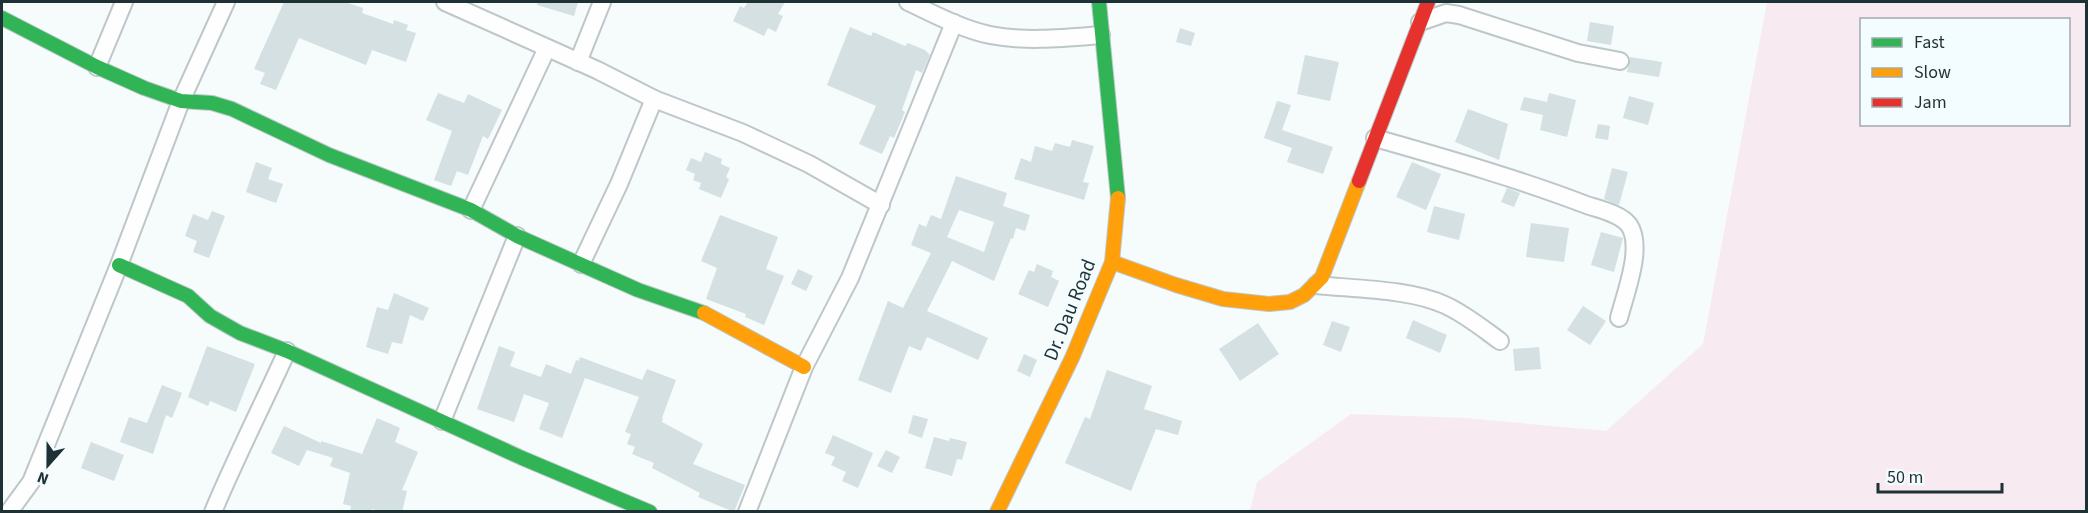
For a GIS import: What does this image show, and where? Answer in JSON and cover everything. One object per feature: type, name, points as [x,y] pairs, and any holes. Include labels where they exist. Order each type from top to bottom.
[{"type":"street","points":[[97,67],[124,2]]},
{"type":"street","points":[[9,512],[31,482],[119,265],[182,101],[226,2]]},
{"type":"street","points":[[445,2],[654,99],[743,133],[809,165],[881,205]]},
{"type":"street","points":[[578,62],[602,2]]},
{"type":"street","points":[[908,2],[954,23],[988,34],[1016,38],[1058,39],[1101,35]]},
{"type":"street","name":"Dr. Dau Road","points":[[997,512],[1072,358],[1112,262],[1119,191],[1099,2]]},
{"type":"street","points":[[1112,262],[1238,302],[1265,304],[1292,302],[1312,291],[1322,277],[1428,2]]},
{"type":"street","points":[[1420,22],[1446,13],[1459,15],[1578,52],[1620,61]]},
{"type":"street","points":[[2,18],[97,67],[144,88],[182,101],[212,103],[232,109],[329,155],[471,210],[517,236],[638,290],[703,312],[804,367]]},
{"type":"street","points":[[747,512],[804,367],[850,278],[954,23]]},
{"type":"street","points":[[471,210],[547,48]]},
{"type":"street","points":[[581,264],[619,184],[654,99]]},
{"type":"street","points":[[1375,138],[1555,193],[1622,219],[1632,232],[1635,249],[1631,273],[1618,318]]},
{"type":"street","points":[[441,421],[517,236]]},
{"type":"street","points":[[119,265],[188,296],[210,316],[240,333],[287,351],[522,458],[650,512]]},
{"type":"street","points":[[1316,285],[1394,292],[1444,304],[1466,316],[1500,341]]},
{"type":"street","points":[[213,512],[231,468],[287,351]]},
{"type":"shaded area","points":[[1767,2],[2086,2],[2086,511],[1250,511],[1257,482],[1351,414],[1466,418],[1606,431],[1703,344]]},
{"type":"building","points":[[284,2],[345,2],[363,8],[362,13],[393,24],[394,20],[408,25],[406,30],[416,33],[406,62],[372,50],[366,65],[299,38],[276,90],[260,84],[265,73],[254,69]]},
{"type":"building","points":[[538,2],[578,2],[574,16],[537,5]]},
{"type":"building","points":[[748,2],[785,2],[778,14],[783,16],[776,32],[768,28],[764,36],[733,21],[740,6],[744,8]]},
{"type":"building","points":[[1590,22],[1614,26],[1611,45],[1587,41]]},
{"type":"building","points":[[850,27],[871,36],[873,32],[905,46],[908,43],[925,50],[930,55],[922,73],[916,70],[902,110],[905,112],[894,138],[890,136],[882,154],[859,144],[876,106],[827,85]]},
{"type":"building","points":[[1180,28],[1195,33],[1191,46],[1176,42]]},
{"type":"building","points":[[1305,55],[1339,62],[1330,101],[1297,94]]},
{"type":"building","points":[[1630,57],[1662,62],[1659,77],[1627,72]]},
{"type":"building","points":[[438,93],[464,103],[468,94],[502,110],[488,139],[483,136],[468,175],[457,171],[451,186],[434,180],[452,131],[426,120]]},
{"type":"building","points":[[1549,93],[1576,100],[1567,137],[1540,130],[1543,115],[1520,110],[1524,97],[1547,102]]},
{"type":"building","points":[[1629,96],[1654,103],[1648,125],[1623,118]]},
{"type":"building","points":[[1277,101],[1291,105],[1282,130],[1333,147],[1323,174],[1287,162],[1292,148],[1264,138]]},
{"type":"building","points":[[1468,109],[1508,124],[1499,160],[1455,142]]},
{"type":"building","points":[[1598,124],[1610,126],[1608,140],[1595,138]]},
{"type":"building","points":[[1072,140],[1094,146],[1083,182],[1089,183],[1084,200],[1014,179],[1021,158],[1031,162],[1035,146],[1052,151],[1055,143],[1070,147]]},
{"type":"building","points":[[705,152],[722,159],[721,164],[730,168],[726,177],[729,179],[721,198],[699,189],[701,183],[693,180],[695,174],[686,170],[691,158],[701,162]]},
{"type":"building","points":[[256,162],[272,168],[268,179],[283,184],[276,203],[246,192]]},
{"type":"building","points":[[1412,162],[1441,174],[1426,210],[1396,197]]},
{"type":"building","points":[[1612,168],[1628,172],[1619,205],[1604,199]]},
{"type":"building","points":[[956,176],[1007,193],[1003,206],[1030,215],[1025,231],[1016,228],[994,281],[952,261],[927,311],[988,338],[978,360],[927,337],[921,351],[909,346],[891,393],[858,380],[888,301],[903,308],[931,253],[911,245],[919,224],[926,227],[931,215],[941,219]],"holes":[[[959,210],[994,222],[984,252],[947,237]]]},
{"type":"building","points":[[1507,188],[1520,193],[1514,207],[1501,202]]},
{"type":"building","points":[[1434,206],[1465,214],[1459,240],[1427,232]]},
{"type":"building","points":[[212,211],[225,216],[209,258],[193,252],[197,241],[185,236],[193,214],[208,220]]},
{"type":"building","points":[[720,215],[778,237],[766,269],[784,276],[764,325],[745,317],[746,314],[706,299],[717,268],[701,261]]},
{"type":"building","points":[[1531,223],[1569,228],[1564,262],[1526,257]]},
{"type":"building","points":[[1601,232],[1623,238],[1614,272],[1591,265]]},
{"type":"building","points":[[1037,264],[1053,271],[1051,277],[1059,281],[1048,307],[1018,294],[1029,270],[1034,272]]},
{"type":"building","points":[[798,269],[813,276],[806,291],[791,284]]},
{"type":"building","points":[[394,293],[429,308],[423,321],[410,315],[402,344],[392,342],[388,354],[366,347],[377,307],[388,310]]},
{"type":"building","points":[[1583,306],[1606,321],[1590,345],[1567,330]]},
{"type":"building","points":[[1413,320],[1447,335],[1440,353],[1406,338]]},
{"type":"building","points":[[1332,321],[1350,327],[1341,352],[1323,345]]},
{"type":"building","points":[[1258,323],[1279,354],[1240,381],[1219,349]]},
{"type":"building","points":[[207,346],[255,364],[236,412],[210,401],[208,406],[188,397]]},
{"type":"building","points":[[499,346],[515,352],[510,366],[541,377],[546,364],[571,374],[576,360],[579,361],[580,357],[642,380],[647,369],[676,380],[662,422],[703,444],[693,464],[745,485],[734,512],[698,497],[700,493],[652,468],[654,463],[632,454],[635,447],[627,444],[631,434],[625,432],[639,397],[585,378],[562,438],[539,429],[549,403],[524,394],[514,422],[477,409]]},
{"type":"building","points":[[1539,347],[1541,369],[1515,371],[1513,349]]},
{"type":"building","points":[[1024,354],[1037,360],[1030,377],[1017,371]]},
{"type":"building","points":[[1107,370],[1152,386],[1144,409],[1182,421],[1178,435],[1156,429],[1131,491],[1065,463],[1085,417],[1090,419]]},
{"type":"building","points":[[162,385],[182,393],[172,418],[166,415],[153,454],[120,442],[129,417],[147,423]]},
{"type":"building","points":[[913,415],[928,419],[922,438],[908,433]]},
{"type":"building","points":[[377,418],[400,428],[395,442],[418,452],[402,490],[407,491],[402,512],[372,509],[371,512],[350,512],[351,506],[343,504],[350,473],[330,466],[333,458],[307,450],[299,466],[271,453],[284,426],[321,443],[321,441],[362,454]]},
{"type":"building","points":[[833,435],[873,453],[858,488],[842,481],[846,472],[831,465],[835,457],[825,453]]},
{"type":"building","points":[[934,437],[967,442],[962,460],[957,459],[952,476],[925,468]]},
{"type":"building","points":[[91,442],[124,455],[114,481],[81,468]]},
{"type":"building","points":[[886,450],[900,457],[892,473],[877,466]]},
{"type":"traffic: fast","points":[[1099,2],[1118,198]]},
{"type":"traffic: fast","points":[[2,18],[97,67],[144,88],[181,101],[212,103],[232,109],[329,155],[471,210],[517,236],[638,290],[704,313]]},
{"type":"traffic: fast","points":[[119,265],[188,296],[210,316],[240,333],[287,351],[522,458],[650,512]]},
{"type":"traffic: slow","points":[[1112,262],[1223,299],[1269,304],[1290,302],[1304,295],[1322,277],[1359,181]]},
{"type":"traffic: slow","points":[[997,512],[1072,358],[1112,262],[1118,198]]},
{"type":"traffic: slow","points":[[704,313],[804,367]]},
{"type":"traffic: jam","points":[[1359,181],[1428,2]]}]
